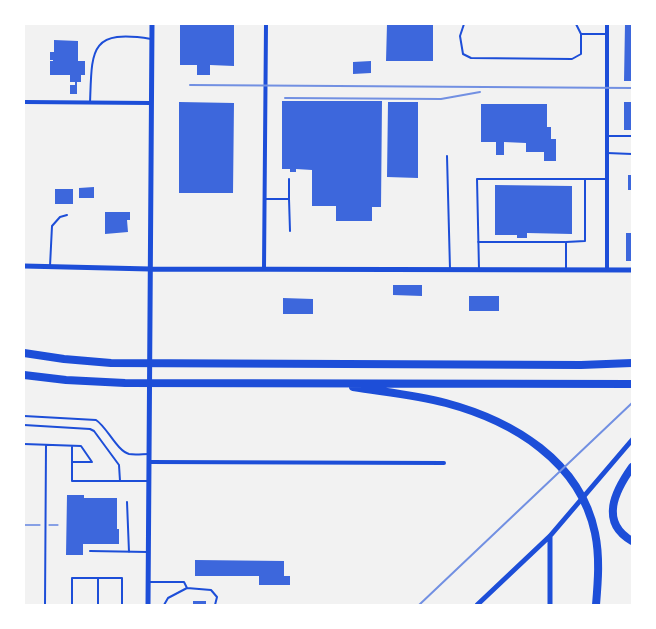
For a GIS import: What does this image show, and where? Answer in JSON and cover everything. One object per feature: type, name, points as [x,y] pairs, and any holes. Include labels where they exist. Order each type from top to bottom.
[{"type":"highway","points":[[24,353],[64,359],[170,364],[581,365],[632,363]]},
{"type":"highway","points":[[24,375],[66,380],[125,383],[632,384]]},
{"type":"highway","points":[[326,383],[424,398],[453,405],[492,419],[519,433],[543,449],[572,480],[591,518],[597,549],[599,579],[596,605]]},
{"type":"highway","points":[[632,467],[615,496],[612,507],[613,516],[618,528],[632,541]]},
{"type":"street","points":[[148,605],[152,24]]},
{"type":"street","points":[[264,268],[266,24]]},
{"type":"street","points":[[607,24],[607,270]]},
{"type":"street","points":[[24,102],[151,103]]},
{"type":"street","points":[[24,266],[150,269],[632,270]]},
{"type":"street","points":[[479,605],[550,536],[632,440]]},
{"type":"street","points":[[149,462],[444,463]]},
{"type":"street","points":[[550,536],[550,605]]},
{"type":"lane","points":[[464,24],[460,36],[463,54],[471,58],[572,59],[581,54],[581,34],[576,24]]},
{"type":"lane","points":[[581,34],[607,34]]},
{"type":"lane","points":[[90,103],[91,64],[102,41],[121,36],[152,39]]},
{"type":"lane","points":[[607,136],[632,136]]},
{"type":"lane","points":[[606,153],[632,154]]},
{"type":"lane","points":[[447,156],[450,269]]},
{"type":"lane","points":[[289,179],[290,231]]},
{"type":"lane","points":[[480,269],[477,179],[606,179]]},
{"type":"lane","points":[[478,242],[585,241],[585,179]]},
{"type":"lane","points":[[265,199],[290,199]]},
{"type":"lane","points":[[50,266],[52,226],[60,217],[67,215]]},
{"type":"lane","points":[[566,242],[566,270]]},
{"type":"lane","points":[[24,416],[96,420],[101,423],[122,451],[132,454],[149,454]]},
{"type":"lane","points":[[24,425],[90,429],[119,464],[120,481]]},
{"type":"lane","points":[[24,444],[81,446],[92,462],[72,462]]},
{"type":"lane","points":[[45,605],[46,445]]},
{"type":"lane","points":[[72,446],[72,481],[149,481]]},
{"type":"lane","points":[[127,502],[128,552]]},
{"type":"lane","points":[[90,551],[148,552]]},
{"type":"lane","points":[[72,605],[72,578],[122,578],[122,605]]},
{"type":"lane","points":[[98,578],[98,605]]},
{"type":"lane","points":[[148,582],[184,582],[187,588]]},
{"type":"lane","points":[[164,605],[168,598],[187,588],[211,590],[217,597],[215,605]]},
{"type":"building","points":[[180,24],[234,24],[234,66],[210,65],[210,75],[197,75],[197,65],[180,65]]},
{"type":"building","points":[[387,24],[433,24],[433,61],[386,61]]},
{"type":"building","points":[[625,24],[632,24],[632,81],[624,81]]},
{"type":"building","points":[[54,40],[78,41],[78,61],[85,61],[85,75],[81,75],[81,82],[77,82],[77,94],[70,94],[70,85],[75,85],[75,82],[70,82],[70,75],[50,75],[50,61],[53,60],[50,60],[50,52],[54,52]]},
{"type":"building","points":[[371,61],[371,73],[353,74],[353,62]]},
{"type":"building","points":[[282,101],[382,101],[381,207],[372,207],[372,221],[336,221],[336,206],[312,206],[312,170],[296,169],[296,172],[290,172],[290,169],[282,169]]},
{"type":"building","points":[[179,102],[234,103],[233,193],[179,193]]},
{"type":"building","points":[[388,102],[418,102],[418,178],[387,177]]},
{"type":"building","points":[[624,102],[632,102],[632,130],[624,130]]},
{"type":"building","points":[[481,104],[547,104],[547,127],[551,127],[551,139],[556,139],[556,161],[544,161],[544,152],[526,152],[526,143],[504,142],[504,155],[496,155],[496,142],[481,142]]},
{"type":"building","points":[[628,175],[632,175],[632,190],[628,190]]},
{"type":"building","points":[[495,185],[572,186],[572,234],[527,233],[527,238],[517,238],[517,235],[495,235]]},
{"type":"building","points":[[94,187],[94,198],[79,198],[79,188]]},
{"type":"building","points":[[55,189],[73,189],[73,204],[55,204]]},
{"type":"building","points":[[105,212],[130,212],[130,220],[127,220],[128,232],[105,234]]},
{"type":"building","points":[[626,233],[632,233],[632,261],[626,261]]},
{"type":"building","points":[[393,285],[422,285],[422,296],[393,295]]},
{"type":"building","points":[[469,296],[499,296],[499,311],[469,311]]},
{"type":"building","points":[[283,298],[313,299],[313,314],[283,314]]},
{"type":"building","points":[[67,495],[84,495],[84,498],[117,498],[119,544],[83,544],[83,555],[66,555]]},
{"type":"building","points":[[195,560],[284,561],[284,576],[290,576],[290,585],[259,585],[259,576],[195,576]]},
{"type":"building","points":[[193,601],[206,601],[206,605],[193,605]]},
{"type":"railway","points":[[190,85],[632,88]]},
{"type":"railway","points":[[285,98],[441,99],[480,92]]},
{"type":"railway","points":[[419,605],[632,403]]}]
